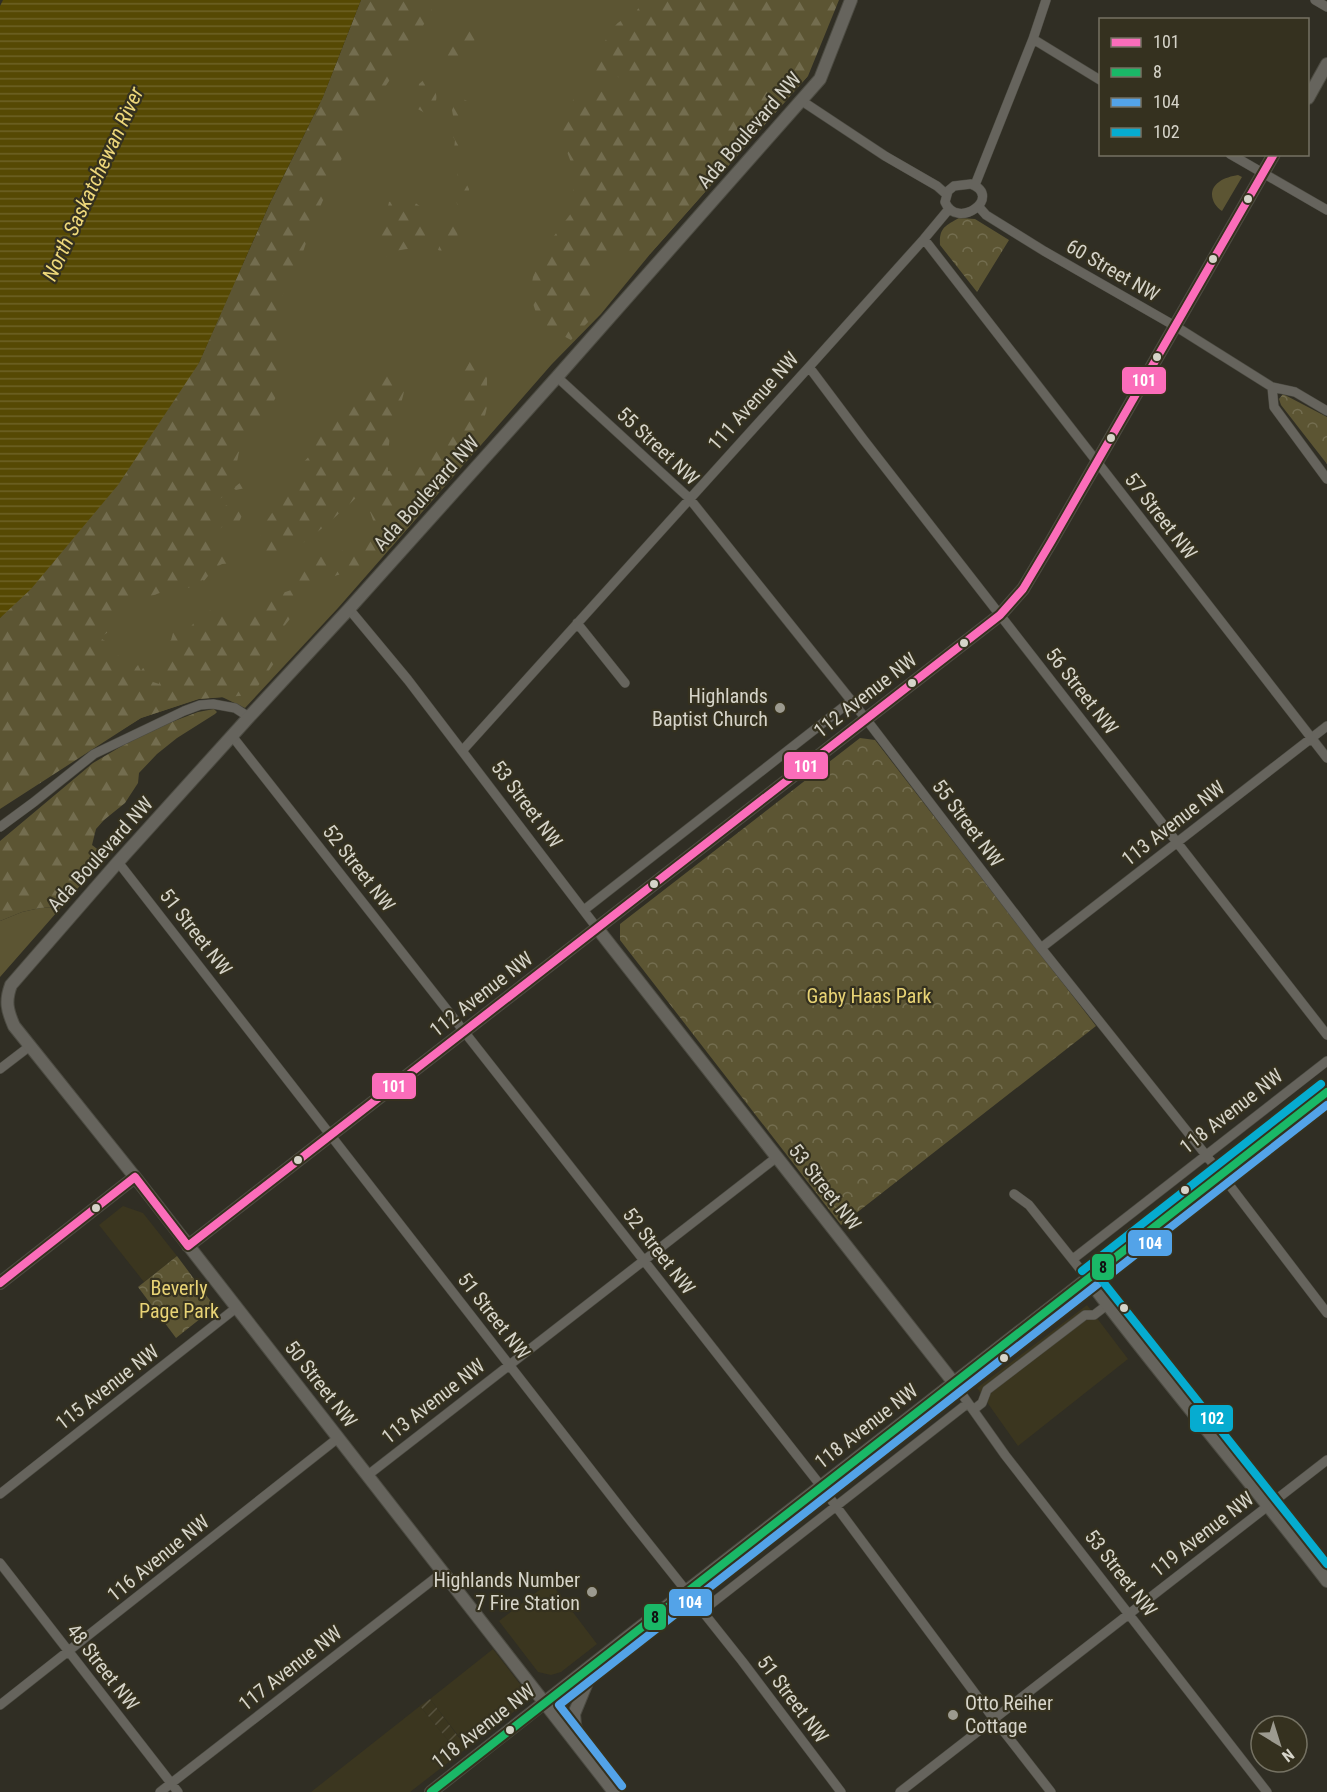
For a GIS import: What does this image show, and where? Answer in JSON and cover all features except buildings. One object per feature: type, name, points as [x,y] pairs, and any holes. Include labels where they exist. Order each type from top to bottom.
[{"type":"main road","name":"Ada Boulevard NW","points":[[6,997],[11,985],[118,862],[557,377],[820,79],[850,0]]},
{"type":"main road","points":[[1309,96],[1327,64]]},
{"type":"main road","name":"112 Avenue NW","points":[[188,1246],[1000,615],[1023,589],[1273,156]]},
{"type":"main road","name":"53 Street NW","points":[[597,928],[954,1383]]},
{"type":"main road","name":"50 Street NW","points":[[6,997],[7,1010],[14,1026],[135,1177],[614,1792]]},
{"type":"main road","name":"118 Avenue NW","points":[[431,1792],[1327,1092]]},
{"type":"main road","points":[[0,1283],[135,1177]]},
{"type":"main road","points":[[1088,1279],[1141,1349],[1269,1505],[1327,1581]]},
{"type":"main road","points":[[586,1755],[575,1725],[574,1714],[596,1662]]},
{"type":"street","points":[[975,186],[1046,0]]},
{"type":"street","points":[[1315,0],[1327,7]]},
{"type":"street","points":[[1033,39],[1099,79]]},
{"type":"street","points":[[801,100],[885,156],[937,186],[946,194]]},
{"type":"street","points":[[1233,156],[1327,210]]},
{"type":"street","points":[[971,184],[975,186],[982,195],[979,207],[972,211],[960,212],[949,209],[945,202],[946,194],[954,186],[971,184]]},
{"type":"street","name":"60 Street NW","points":[[979,207],[986,215],[1044,251],[1175,326],[1272,387],[1295,392],[1327,411]]},
{"type":"street","name":"111 Avenue NW","points":[[462,751],[949,209]]},
{"type":"street","name":"57 Street NW","points":[[924,239],[1327,758]]},
{"type":"street","name":"56 Street NW","points":[[809,367],[1327,1035]]},
{"type":"street","name":"55 Street NW","points":[[557,377],[689,498],[866,719],[1041,948],[1221,1174],[1327,1313]]},
{"type":"street","points":[[1272,387],[1274,407],[1327,479]]},
{"type":"street","name":"53 Street NW","points":[[349,609],[408,680],[597,928]]},
{"type":"street","points":[[577,623],[624,683]]},
{"type":"street","name":"112 Avenue NW","points":[[584,910],[851,700]]},
{"type":"street","points":[[0,827],[94,754],[184,711],[200,705],[213,704],[235,708],[249,717]]},
{"type":"street","name":"113 Avenue NW","points":[[1041,948],[1327,726]]},
{"type":"street","name":"52 Street NW","points":[[232,736],[821,1486],[1051,1792]]},
{"type":"street","name":"51 Street NW","points":[[118,862],[841,1792]]},
{"type":"street","points":[[0,1069],[30,1046]]},
{"type":"street","name":"118 Avenue NW","points":[[1073,1259],[1327,1061]]},
{"type":"street","name":"113 Avenue NW","points":[[368,1475],[777,1157]]},
{"type":"street","points":[[1014,1194],[1029,1205],[1088,1279]]},
{"type":"street","points":[[702,1611],[836,1507],[971,1407],[982,1403],[987,1390],[1085,1315],[1094,1315],[1107,1305]]},
{"type":"street","name":"115 Avenue NW","points":[[0,1494],[236,1308]]},
{"type":"street","name":"53 Street NW","points":[[954,1383],[1005,1455],[1267,1792]]},
{"type":"street","name":"116 Avenue NW","points":[[0,1705],[338,1438]]},
{"type":"street","name":"119 Avenue NW","points":[[900,1792],[1327,1460]]},
{"type":"street","name":"48 Street NW","points":[[0,1563],[178,1792]]},
{"type":"street","name":"117 Avenue NW","points":[[160,1792],[443,1572]]},
{"type":"shaded area","points":[[123,1206],[143,1213],[177,1256],[144,1282],[99,1225]]},
{"type":"shaded area","points":[[1087,1305],[1128,1359],[1018,1446],[977,1388]]},
{"type":"shaded area","points":[[550,1582],[597,1644],[561,1672],[551,1675],[538,1672],[499,1621]]},
{"type":"shaded area","points":[[493,1649],[523,1688],[524,1699],[516,1710],[410,1792],[311,1792],[420,1706],[452,1745],[460,1738],[430,1699]]},
{"type":"shaded area","points":[[430,1699],[460,1739],[452,1745],[420,1706]]},
{"type":"green space","points":[[361,0],[434,0],[431,12],[402,62],[353,134],[280,302],[279,351],[282,381],[267,414],[247,435],[239,452],[233,482],[236,486],[241,482],[245,483],[245,488],[236,490],[229,486],[224,496],[214,501],[215,508],[221,508],[227,505],[231,496],[236,497],[244,511],[239,522],[222,527],[211,534],[221,550],[237,559],[233,563],[222,564],[208,572],[204,581],[192,584],[189,588],[176,588],[175,591],[142,596],[135,608],[122,614],[108,632],[99,637],[105,641],[108,648],[128,663],[131,672],[138,665],[141,671],[143,668],[151,668],[153,682],[159,684],[168,643],[173,633],[181,629],[183,639],[186,639],[193,619],[203,617],[209,611],[213,610],[230,616],[242,614],[258,599],[262,600],[268,590],[278,596],[295,588],[298,570],[311,565],[320,557],[345,550],[361,539],[374,523],[368,506],[357,497],[315,534],[279,558],[267,560],[257,556],[261,543],[260,531],[301,465],[312,453],[311,446],[315,435],[332,429],[333,421],[341,408],[361,394],[370,382],[383,373],[394,374],[405,381],[390,437],[388,471],[425,466],[451,422],[460,423],[461,412],[454,399],[463,374],[472,358],[479,357],[487,365],[487,388],[490,394],[481,433],[374,564],[318,581],[302,597],[293,615],[282,629],[284,640],[279,656],[252,695],[199,699],[141,718],[0,809],[0,618],[199,363],[270,203],[323,97]]},
{"type":"green space","points":[[362,0],[837,0],[807,77],[651,253],[601,314],[552,364],[338,608],[245,708],[222,697],[198,699],[141,718],[97,745],[0,619],[199,363],[234,283],[323,97]]},
{"type":"green space","points":[[646,0],[839,0],[808,76],[650,254],[608,250],[585,275],[594,305],[589,321],[571,340],[538,319],[530,294],[533,277],[548,244],[578,204],[572,196],[577,175],[561,139],[564,121],[574,98],[589,90],[606,92],[640,90],[639,84],[609,74],[602,77],[595,75],[590,64],[590,57],[601,59],[601,43],[606,44],[605,40],[610,39],[613,29],[620,21],[627,18],[634,24],[640,18],[637,10]]},
{"type":"green space","points":[[472,20],[479,30],[475,40],[464,48],[455,70],[444,65],[441,55],[465,22]]},
{"type":"green space","points":[[427,77],[437,86],[434,89],[435,102],[425,113],[416,108],[410,98],[412,92],[418,92],[419,84]]},
{"type":"green space","points":[[460,92],[462,98],[469,104],[468,118],[461,135],[465,166],[463,177],[469,189],[468,201],[462,208],[456,201],[458,177],[454,150],[455,140],[452,135],[454,121],[452,110],[456,102],[454,94]]},
{"type":"green space","points":[[1238,175],[1242,177],[1222,211],[1213,201],[1213,189],[1215,185],[1228,177]]},
{"type":"green space","points":[[400,197],[411,201],[424,211],[428,227],[427,233],[423,243],[419,246],[397,251],[384,258],[377,253],[389,202],[393,198]]},
{"type":"green space","points":[[451,210],[455,213],[458,240],[455,255],[450,257],[438,250],[443,237],[446,213]]},
{"type":"green space","points":[[959,218],[975,219],[1009,240],[977,292],[940,245],[944,228]]},
{"type":"green space","points":[[1283,394],[1327,417],[1327,464],[1281,405],[1279,399]]},
{"type":"green space","points":[[214,709],[217,712],[215,714],[177,738],[157,754],[139,773],[138,783],[125,803],[96,829],[92,845],[105,855],[79,887],[57,907],[22,912],[0,921],[0,841],[93,763],[127,743],[169,723],[198,712]]},
{"type":"green space","name":"Gaby Haas Park","points":[[860,738],[875,740],[1096,1026],[841,1225],[620,940],[620,924]]},
{"type":"green space","points":[[79,887],[0,977],[0,921],[22,912],[57,907]]},
{"type":"green space","name":"Beverly Page Park","points":[[177,1256],[215,1307],[176,1338],[138,1287]]},
{"type":"water","name":"North Saskatchewan River","points":[[3,0],[361,0],[323,97],[270,203],[199,363],[118,485],[31,589],[0,618],[0,6]]},
{"type":"transit line","name":"101","points":[[188,1246],[1000,615],[1023,589],[1051,542],[1273,156]]},
{"type":"transit line","name":"102","points":[[1082,1271],[1321,1084]]},
{"type":"transit line","name":"8","points":[[431,1792],[1327,1092]]},
{"type":"transit line","name":"104","points":[[622,1786],[559,1705],[1327,1105]]},
{"type":"transit line","name":"101","points":[[135,1177],[188,1246]]},
{"type":"transit line","name":"101","points":[[0,1283],[135,1177]]},
{"type":"transit line","name":"102","points":[[1096,1273],[1327,1564]]},
{"type":"place","name":"Highlands Baptist Church","points":[[780,708]]},
{"type":"place","name":"Highlands Number 7 Fire Station","points":[[592,1592]]},
{"type":"place","name":"Otto Reiher Cottage","points":[[953,1715]]}]
